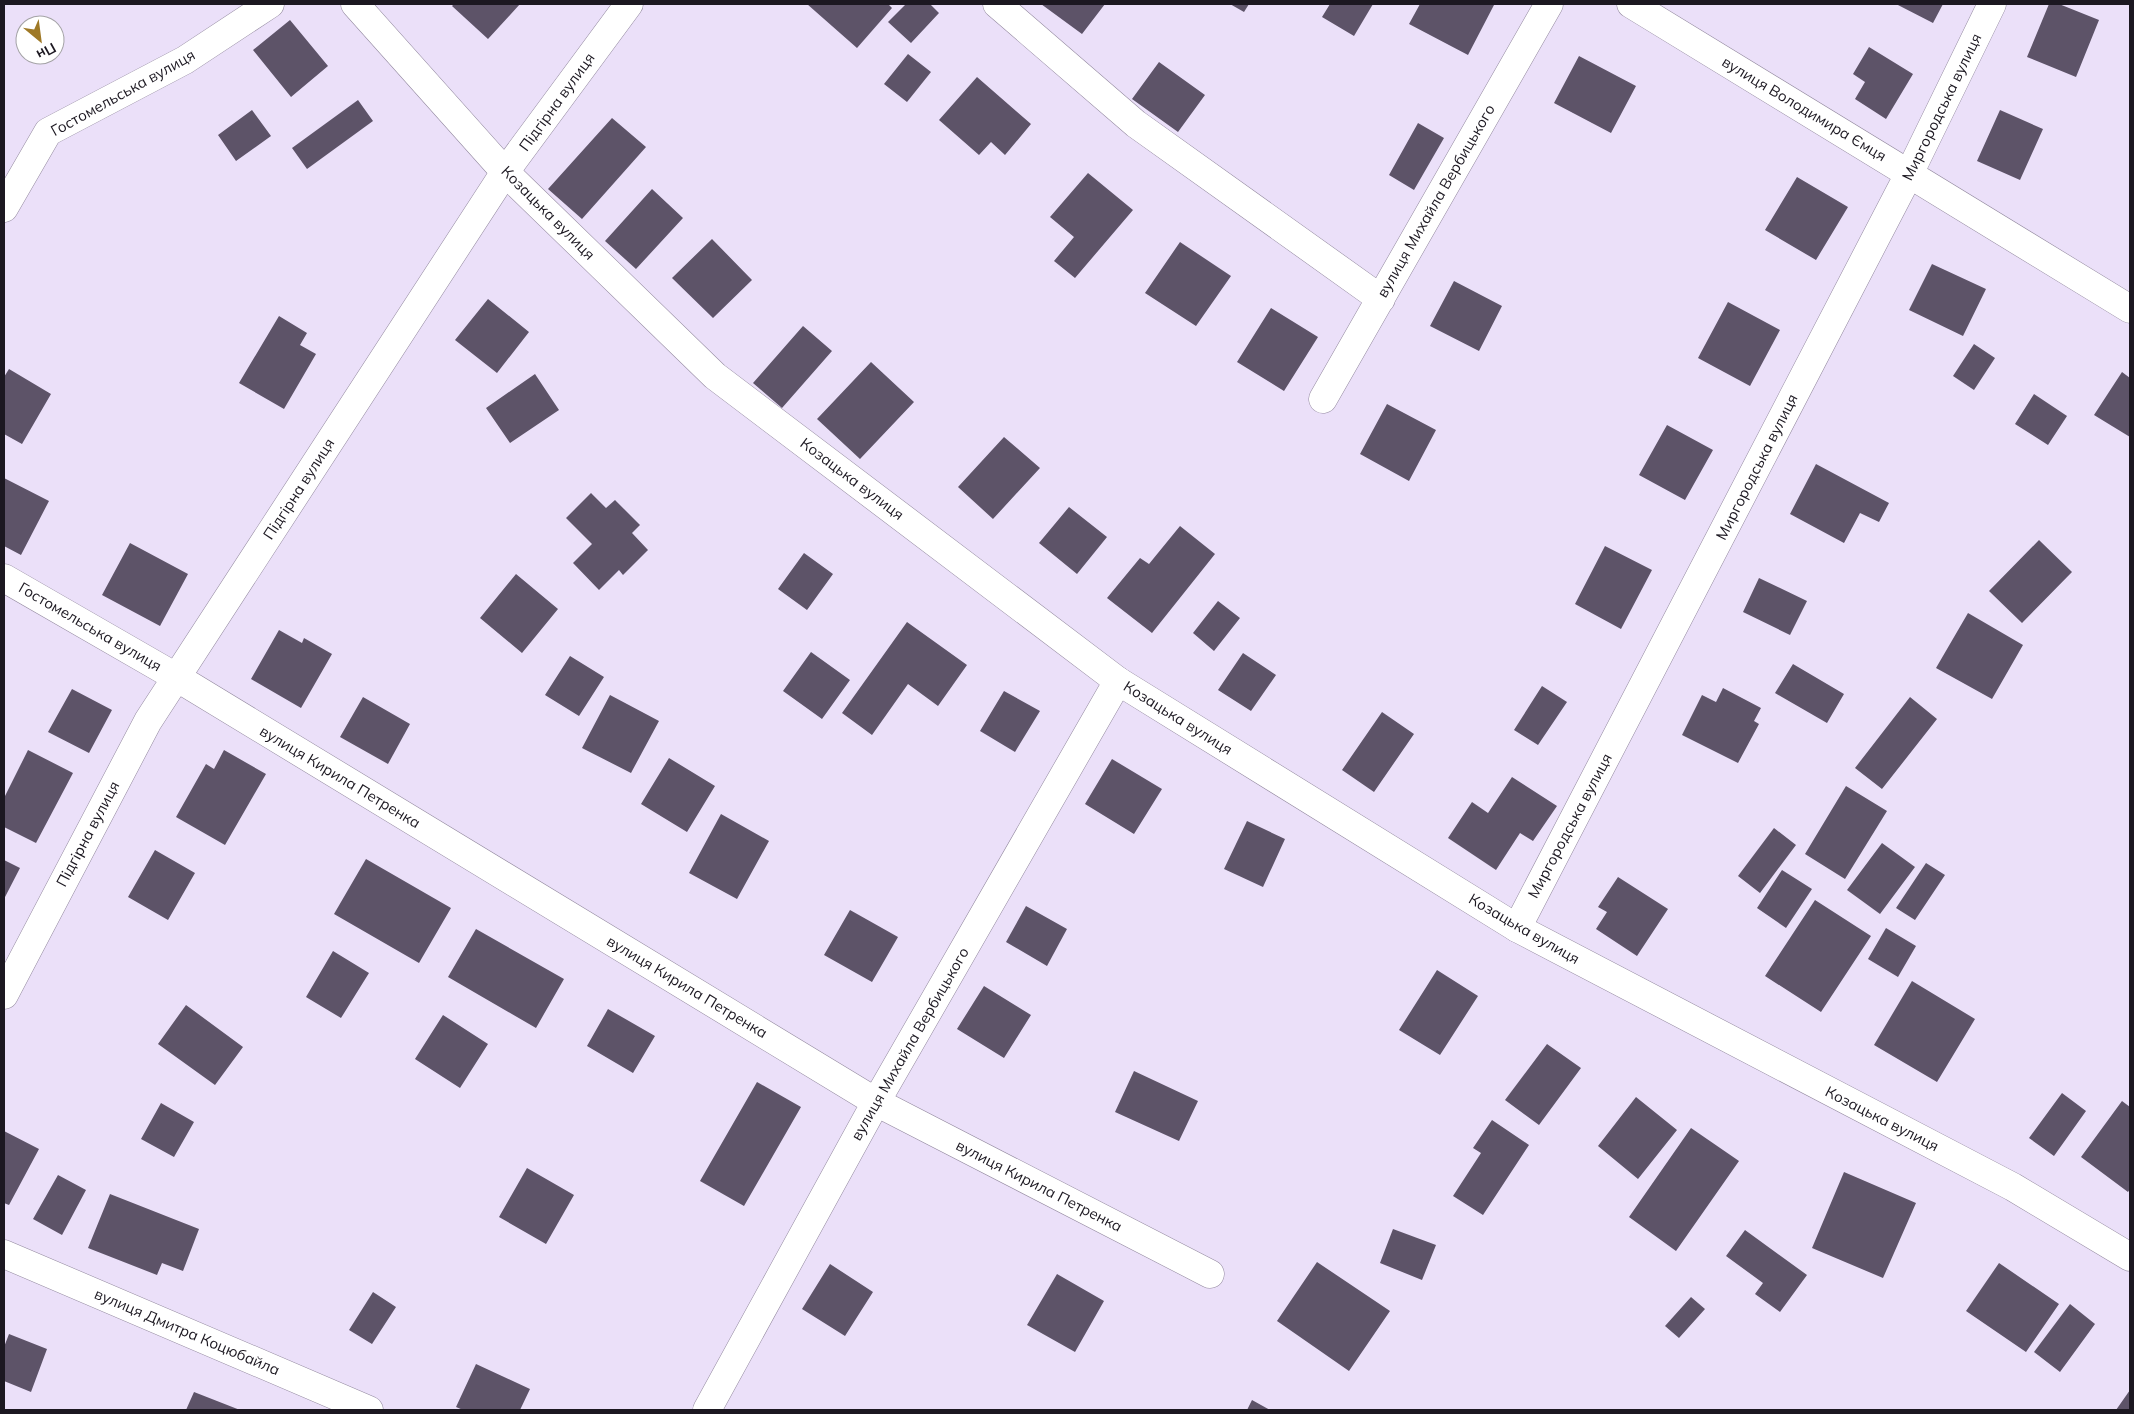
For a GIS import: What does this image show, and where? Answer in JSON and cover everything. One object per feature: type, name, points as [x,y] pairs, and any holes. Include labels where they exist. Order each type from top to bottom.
[{"type":"street","name":"Гостомельська вулиця","points":[[4,208],[48,132],[185,60],[270,4]]},
{"type":"street","name":"Козацька вулиця","points":[[355,4],[505,172],[715,376],[1118,681],[1516,928],[2013,1187],[2130,1257]]},
{"type":"street","name":"Підгірна вулиця","points":[[4,995],[148,721],[505,172],[629,4]]},
{"type":"street","points":[[997,4],[1136,124],[1381,299]]},
{"type":"street","name":"вулиця Михайла Вербицького","points":[[1324,399],[1548,4]]},
{"type":"street","name":"вулиця Володимира Ємця","points":[[1631,4],[2130,309]]},
{"type":"street","name":"Миргородська вулиця","points":[[1516,928],[1909,174],[1992,4]]},
{"type":"street","name":"Гостомельська вулиця","points":[[4,578],[176,677]]},
{"type":"street","name":"вулиця Кирила Петренка","points":[[176,677],[876,1102],[1210,1274]]},
{"type":"street","name":"вулиця Михайла Вербицького","points":[[707,1410],[876,1102],[1118,681]]},
{"type":"street","name":"вулиця Дмитра Коцюбайла","points":[[4,1254],[369,1410]]},
{"type":"building","points":[[454,4],[520,4],[488,39],[452,6]]},
{"type":"building","points":[[807,4],[888,4],[892,8],[857,48]]},
{"type":"building","points":[[906,4],[930,4],[939,13],[911,43],[888,22]]},
{"type":"building","points":[[1041,4],[1105,4],[1082,34]]},
{"type":"building","points":[[1230,4],[1249,4],[1244,12]]},
{"type":"building","points":[[1330,4],[1373,4],[1354,36],[1322,17]]},
{"type":"building","points":[[1420,4],[1494,5],[1468,55],[1409,24]]},
{"type":"building","points":[[1896,4],[1943,4],[1933,23]]},
{"type":"building","points":[[2049,4],[2059,4],[2099,20],[2076,77],[2027,57]]},
{"type":"building","points":[[290,20],[328,66],[291,97],[253,50]]},
{"type":"building","points":[[1869,47],[1913,74],[1886,119],[1855,99],[1865,82],[1853,74]]},
{"type":"building","points":[[908,54],[931,72],[907,102],[884,84]]},
{"type":"building","points":[[1579,56],[1636,86],[1611,133],[1554,103]]},
{"type":"building","points":[[1159,62],[1205,95],[1178,132],[1132,99]]},
{"type":"building","points":[[977,77],[1031,124],[1005,155],[991,142],[979,155],[939,120]]},
{"type":"building","points":[[358,100],[373,121],[307,169],[292,148]]},
{"type":"building","points":[[252,110],[271,136],[236,161],[218,135]]},
{"type":"building","points":[[2000,110],[2043,129],[2020,180],[1977,161]]},
{"type":"building","points":[[612,118],[646,147],[582,219],[548,189]]},
{"type":"building","points":[[1418,123],[1444,138],[1414,190],[1389,175]]},
{"type":"building","points":[[1088,173],[1133,210],[1075,278],[1054,261],[1074,237],[1050,217]]},
{"type":"building","points":[[1797,177],[1848,207],[1816,260],[1765,230]]},
{"type":"building","points":[[652,189],[683,218],[636,269],[605,241]]},
{"type":"building","points":[[712,239],[752,280],[713,318],[672,278]]},
{"type":"building","points":[[1180,242],[1231,276],[1196,326],[1145,293]]},
{"type":"building","points":[[1932,264],[1986,289],[1963,336],[1909,310]]},
{"type":"building","points":[[1454,281],[1502,306],[1479,351],[1430,326]]},
{"type":"building","points":[[488,299],[529,332],[497,373],[455,340]]},
{"type":"building","points":[[1728,302],[1780,330],[1750,386],[1698,358]]},
{"type":"building","points":[[1271,308],[1318,337],[1284,391],[1237,362]]},
{"type":"building","points":[[279,316],[307,333],[300,345],[316,354],[284,409],[239,383]]},
{"type":"building","points":[[803,326],[832,351],[782,408],[753,383]]},
{"type":"building","points":[[1974,344],[1995,358],[1974,390],[1953,376]]},
{"type":"building","points":[[871,362],[914,402],[860,459],[817,419]]},
{"type":"building","points":[[9,369],[51,394],[22,444],[4,434],[4,377]]},
{"type":"building","points":[[2122,372],[2130,378],[2130,437],[2094,415]]},
{"type":"building","points":[[535,374],[559,410],[510,443],[486,408]]},
{"type":"building","points":[[2034,394],[2067,416],[2048,445],[2015,424]]},
{"type":"building","points":[[1387,404],[1436,430],[1409,481],[1360,454]]},
{"type":"building","points":[[1667,425],[1713,450],[1685,500],[1639,475]]},
{"type":"building","points":[[1004,437],[1040,468],[993,519],[958,487]]},
{"type":"building","points":[[1816,464],[1889,503],[1879,522],[1860,513],[1844,543],[1790,514]]},
{"type":"building","points":[[4,478],[49,501],[21,555],[4,546]]},
{"type":"building","points":[[591,493],[606,508],[615,500],[640,525],[632,533],[648,550],[623,575],[619,570],[599,590],[573,563],[592,544],[566,518]]},
{"type":"building","points":[[1069,507],[1107,537],[1077,574],[1039,543]]},
{"type":"building","points":[[1180,526],[1215,554],[1152,633],[1107,598],[1140,558],[1149,564]]},
{"type":"building","points":[[2039,540],[2072,572],[2022,623],[1989,591]]},
{"type":"building","points":[[130,543],[188,574],[160,626],[102,595]]},
{"type":"building","points":[[1605,546],[1652,570],[1621,629],[1575,604]]},
{"type":"building","points":[[804,553],[833,574],[807,610],[778,589]]},
{"type":"building","points":[[516,574],[558,609],[522,653],[480,618]]},
{"type":"building","points":[[1759,578],[1807,601],[1790,635],[1743,612]]},
{"type":"building","points":[[1218,601],[1240,618],[1214,651],[1193,633]]},
{"type":"building","points":[[1968,613],[2023,645],[1992,699],[1936,668]]},
{"type":"building","points":[[907,622],[967,665],[938,706],[908,684],[872,735],[842,713]]},
{"type":"building","points":[[279,630],[302,643],[304,638],[332,654],[301,708],[251,679]]},
{"type":"building","points":[[811,652],[850,680],[822,719],[783,691]]},
{"type":"building","points":[[1243,653],[1276,675],[1251,711],[1218,690]]},
{"type":"building","points":[[570,656],[604,677],[579,716],[545,695]]},
{"type":"building","points":[[1793,664],[1844,694],[1827,723],[1775,693]]},
{"type":"building","points":[[1542,686],[1567,702],[1538,745],[1514,730]]},
{"type":"building","points":[[1723,688],[1761,708],[1754,721],[1759,724],[1738,763],[1682,735],[1702,695],[1716,702]]},
{"type":"building","points":[[72,689],[112,710],[89,753],[48,732]]},
{"type":"building","points":[[1004,691],[1040,711],[1015,752],[980,731]]},
{"type":"building","points":[[610,695],[659,721],[631,773],[582,748]]},
{"type":"building","points":[[363,697],[410,724],[388,764],[340,737]]},
{"type":"building","points":[[1910,697],[1937,719],[1882,789],[1855,768]]},
{"type":"building","points":[[1382,712],[1414,734],[1374,792],[1342,770]]},
{"type":"building","points":[[28,750],[73,773],[36,843],[4,827],[4,798]]},
{"type":"building","points":[[224,750],[266,774],[225,845],[176,817],[206,764],[214,769]]},
{"type":"building","points":[[669,758],[715,786],[687,832],[641,804]]},
{"type":"building","points":[[1112,759],[1162,789],[1134,834],[1085,804]]},
{"type":"building","points":[[1512,777],[1557,806],[1533,841],[1520,833],[1496,870],[1448,838],[1472,802],[1488,813]]},
{"type":"building","points":[[1846,786],[1887,811],[1845,879],[1805,854]]},
{"type":"building","points":[[721,814],[769,841],[737,899],[689,873]]},
{"type":"building","points":[[1247,821],[1285,839],[1263,887],[1224,869]]},
{"type":"building","points":[[1774,828],[1796,845],[1760,893],[1738,876]]},
{"type":"building","points":[[1882,843],[1915,867],[1880,914],[1847,890]]},
{"type":"building","points":[[155,850],[195,873],[168,920],[128,897]]},
{"type":"building","points":[[366,859],[451,908],[419,963],[334,914]]},
{"type":"building","points":[[4,860],[20,868],[4,899]]},
{"type":"building","points":[[1926,863],[1945,875],[1915,920],[1896,908]]},
{"type":"building","points":[[1782,870],[1812,889],[1786,928],[1757,908]]},
{"type":"building","points":[[1618,877],[1668,909],[1637,956],[1596,929],[1607,912],[1598,907]]},
{"type":"building","points":[[1815,900],[1871,936],[1821,1012],[1765,976]]},
{"type":"building","points":[[1026,906],[1067,929],[1047,966],[1006,942]]},
{"type":"building","points":[[850,910],[898,937],[872,982],[824,955]]},
{"type":"building","points":[[1886,928],[1916,946],[1898,977],[1868,959]]},
{"type":"building","points":[[476,929],[564,979],[536,1028],[448,977]]},
{"type":"building","points":[[333,951],[369,973],[341,1018],[306,997]]},
{"type":"building","points":[[1437,970],[1478,996],[1440,1055],[1399,1030]]},
{"type":"building","points":[[1912,981],[1975,1019],[1937,1082],[1874,1045]]},
{"type":"building","points":[[984,986],[1031,1015],[1004,1058],[957,1029]]},
{"type":"building","points":[[186,1005],[243,1047],[215,1085],[158,1044]]},
{"type":"building","points":[[608,1009],[655,1036],[633,1073],[587,1046]]},
{"type":"building","points":[[443,1015],[488,1044],[460,1088],[415,1059]]},
{"type":"building","points":[[1547,1044],[1581,1068],[1539,1125],[1505,1100]]},
{"type":"building","points":[[1134,1071],[1198,1101],[1179,1141],[1115,1112]]},
{"type":"building","points":[[757,1082],[801,1107],[744,1206],[700,1181]]},
{"type":"building","points":[[2062,1093],[2086,1111],[2054,1156],[2029,1138]]},
{"type":"building","points":[[1636,1097],[1677,1130],[1638,1179],[1598,1146]]},
{"type":"building","points":[[2122,1101],[2130,1107],[2130,1189],[2128,1192],[2081,1157]]},
{"type":"building","points":[[161,1103],[194,1122],[174,1157],[141,1139]]},
{"type":"building","points":[[1492,1120],[1529,1145],[1483,1215],[1453,1196],[1481,1153],[1473,1148]]},
{"type":"building","points":[[1691,1128],[1739,1161],[1676,1251],[1629,1217]]},
{"type":"building","points":[[4,1131],[39,1149],[9,1205],[4,1203]]},
{"type":"building","points":[[527,1168],[574,1195],[546,1244],[499,1217]]},
{"type":"building","points":[[1844,1172],[1916,1203],[1883,1278],[1812,1248]]},
{"type":"building","points":[[58,1175],[86,1190],[62,1235],[33,1219]]},
{"type":"building","points":[[110,1194],[199,1229],[183,1271],[162,1263],[157,1275],[88,1248]]},
{"type":"building","points":[[1393,1229],[1436,1245],[1422,1280],[1380,1263]]},
{"type":"building","points":[[1745,1230],[1807,1275],[1780,1312],[1755,1294],[1763,1283],[1726,1256]]},
{"type":"building","points":[[1317,1262],[1390,1311],[1349,1371],[1277,1321]]},
{"type":"building","points":[[1999,1263],[2059,1304],[2026,1352],[1966,1311]]},
{"type":"building","points":[[830,1264],[873,1292],[845,1336],[802,1309]]},
{"type":"building","points":[[1057,1274],[1104,1301],[1075,1352],[1027,1325]]},
{"type":"building","points":[[373,1292],[396,1307],[372,1344],[349,1330]]},
{"type":"building","points":[[1691,1297],[1705,1309],[1679,1338],[1665,1326]]},
{"type":"building","points":[[2070,1304],[2095,1324],[2060,1372],[2034,1352]]},
{"type":"building","points":[[9,1334],[47,1349],[31,1392],[4,1381],[4,1347]]},
{"type":"building","points":[[476,1364],[530,1389],[520,1410],[463,1410],[456,1407]]},
{"type":"building","points":[[2130,1390],[2130,1410],[2116,1410]]},
{"type":"building","points":[[194,1392],[240,1410],[186,1410]]},
{"type":"building","points":[[1252,1400],[1270,1410],[1247,1410]]}]
